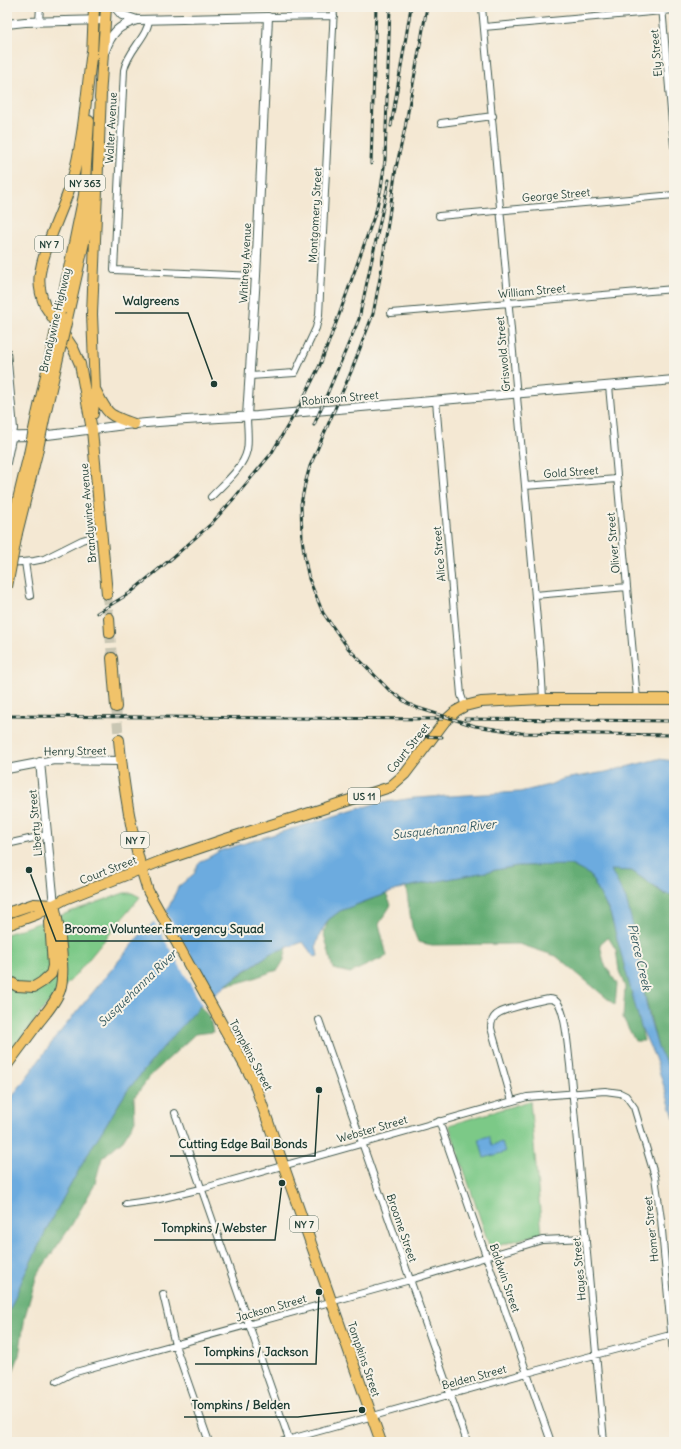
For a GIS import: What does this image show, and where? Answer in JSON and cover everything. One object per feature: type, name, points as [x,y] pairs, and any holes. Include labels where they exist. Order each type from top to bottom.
[{"type":"main road","name":"Brandywine Highway","points":[[41,415],[61,345],[64,316],[84,195],[94,7]]},
{"type":"main road","name":"Brandywine Highway","points":[[7,587],[13,532],[33,453],[55,335],[64,316],[79,268],[90,202],[101,93],[106,7]]},
{"type":"main road","name":"NY 7","points":[[92,51],[80,145],[72,179],[43,259],[40,282],[42,299],[45,306],[78,356],[83,375],[92,430]]},
{"type":"main road","name":"NY 7","points":[[92,430],[95,390],[92,314],[101,93]]},
{"type":"main road","points":[[95,390],[108,413],[116,418],[134,424]]},
{"type":"main road","name":"Brandywine Avenue","points":[[92,430],[107,594]]},
{"type":"main road","name":"Brandywine Highway","points":[[7,545],[13,532]]},
{"type":"main road","points":[[109,618],[110,633]]},
{"type":"main road","points":[[112,658],[116,707]]},
{"type":"main road","name":"Court Street","points":[[7,925],[37,914],[65,899],[141,869],[226,839],[390,787],[405,774],[445,722],[456,711],[465,706],[481,702],[543,699],[674,699]]},
{"type":"main road","name":"NY 7","points":[[119,740],[125,795],[141,869]]},
{"type":"main road","name":"Tompkins Street","points":[[141,869],[153,902],[254,1082],[381,1442]]},
{"type":"main road","name":"Court Street","points":[[7,913],[34,904],[54,905]]},
{"type":"main road","points":[[7,980],[12,984],[21,987],[34,987],[51,974],[53,966],[50,922],[54,905]]},
{"type":"main road","points":[[7,1065],[50,1008],[60,990],[62,964],[58,921],[54,905]]},
{"type":"street","points":[[39,22],[40,7]]},
{"type":"street","points":[[115,7],[122,14],[137,20]]},
{"type":"street","name":"Montgomery Street","points":[[250,376],[295,373],[316,328],[320,315],[334,7]]},
{"type":"street","name":"Griswold Street","points":[[482,7],[493,116],[543,699]]},
{"type":"street","points":[[484,27],[662,9],[674,10]]},
{"type":"street","name":"Ely Street","points":[[662,9],[672,104],[674,146]]},
{"type":"street","points":[[103,58],[115,30],[124,24],[137,20],[334,16]]},
{"type":"street","name":"Whitney Avenue","points":[[211,497],[235,472],[245,455],[247,444],[247,416],[256,276],[268,17]]},
{"type":"street","points":[[7,24],[105,20]]},
{"type":"street","name":"Walter Avenue","points":[[149,20],[148,27],[131,52],[124,70],[114,270],[256,276]]},
{"type":"street","points":[[440,123],[493,116]]},
{"type":"street","name":"George Street","points":[[439,216],[674,195]]},
{"type":"street","name":"William Street","points":[[391,313],[674,289]]},
{"type":"street","points":[[7,352],[14,429],[10,436],[7,463]]},
{"type":"street","name":"Robinson Street","points":[[10,436],[50,435],[134,424],[247,416],[674,380]]},
{"type":"street","name":"Oliver Street","points":[[608,386],[636,700]]},
{"type":"street","name":"Alice Street","points":[[436,400],[461,695],[465,706]]},
{"type":"street","name":"Gold Street","points":[[525,486],[617,479]]},
{"type":"street","points":[[7,563],[44,559],[82,540],[102,534]]},
{"type":"street","points":[[25,562],[30,596]]},
{"type":"street","points":[[535,595],[626,587]]},
{"type":"street","name":"Henry Street","points":[[7,769],[54,760],[121,761]]},
{"type":"street","name":"Liberty Street","points":[[40,762],[54,905]]},
{"type":"street","points":[[7,844],[47,835]]},
{"type":"street","name":"Hayes Street","points":[[512,1101],[492,1028],[492,1022],[499,1012],[551,999],[556,1000],[561,1006],[570,1065],[604,1442]]},
{"type":"street","name":"Broome Street","points":[[320,1020],[467,1442]]},
{"type":"street","name":"Webster Street","points":[[126,1204],[155,1200],[201,1189],[362,1142],[512,1101],[541,1095],[606,1091],[620,1092],[626,1096]]},
{"type":"street","name":"Homer Street","points":[[626,1096],[634,1107],[656,1184],[673,1334],[674,1365]]},
{"type":"street","points":[[175,1113],[289,1441]]},
{"type":"street","name":"Baldwin Street","points":[[439,1121],[551,1442]]},
{"type":"street","name":"Jackson Street","points":[[57,1381],[72,1374],[410,1280],[546,1239],[586,1238]]},
{"type":"street","points":[[163,1294],[175,1345],[209,1442]]},
{"type":"street","name":"Belden Street","points":[[280,1442],[289,1441],[450,1394],[673,1334]]},
{"type":"green space","points":[[571,865],[590,875],[610,913],[644,1041],[635,1041],[623,1018],[625,987],[619,971],[616,950],[608,937],[600,944],[604,963],[617,984],[615,1005],[556,956],[519,944],[432,945],[418,942],[412,927],[406,887],[517,866]]},
{"type":"green space","points":[[611,869],[632,871],[664,894],[674,895],[674,1077],[658,1048],[641,979],[639,949]]},
{"type":"green space","points":[[124,893],[132,893],[140,897],[74,977],[48,1003],[7,1057],[7,934]]},
{"type":"green space","points":[[386,894],[391,905],[379,924],[387,956],[350,973],[333,969],[324,934],[328,920],[340,911]]},
{"type":"green space","points":[[287,947],[284,960],[278,970],[246,981],[226,985],[271,953]]},
{"type":"green space","points":[[200,1006],[210,1018],[213,1032],[195,1034],[150,1076],[134,1098],[135,1121],[123,1140],[102,1158],[94,1186],[71,1226],[37,1275],[25,1316],[19,1356],[7,1387],[7,1316],[23,1278],[52,1218],[90,1150],[127,1091],[164,1046]]},
{"type":"green space","points":[[530,1101],[542,1233],[490,1248],[449,1125]]},
{"type":"water","name":"Susquehanna River","points":[[658,759],[674,761],[674,895],[665,894],[632,871],[611,870],[626,899],[639,949],[641,979],[649,1016],[658,1048],[667,1064],[674,1090],[674,1118],[655,1058],[641,1027],[610,913],[590,875],[571,865],[517,866],[406,887],[340,911],[328,920],[319,936],[316,946],[318,956],[314,957],[303,942],[271,953],[240,974],[200,1006],[164,1046],[127,1091],[90,1150],[52,1218],[23,1278],[7,1316],[7,1104],[56,1037],[140,935],[168,909],[178,887],[195,873],[197,865],[219,851],[374,804],[414,798],[520,792],[549,785],[563,779],[606,772]]},
{"type":"water","points":[[489,1136],[492,1145],[502,1142],[505,1152],[484,1158],[479,1139]]},
{"type":"pier","points":[[165,910],[214,997],[203,1006],[153,920]]},
{"type":"tunnel","points":[[107,594],[109,618]]},
{"type":"tunnel","points":[[110,633],[112,658]]},
{"type":"tunnel","points":[[116,707],[119,740]]},
{"type":"railway","points":[[371,164],[376,7]]},
{"type":"railway","points":[[97,613],[130,593],[211,524],[271,454],[300,405],[320,365],[376,211],[381,188],[385,160],[390,7]]},
{"type":"railway","points":[[391,126],[411,7]]},
{"type":"railway","points":[[427,7],[405,128],[396,168],[380,278],[373,314],[351,372],[310,466],[305,484],[301,504],[302,538],[309,579],[323,613],[348,648],[389,690],[407,703],[418,708],[475,726],[521,733],[674,735]]},
{"type":"railway","points":[[314,425],[359,319],[389,180]]},
{"type":"railway","points":[[7,716],[443,719]]},
{"type":"railway","points":[[465,719],[674,721]]},
{"type":"railway","points":[[420,736],[442,737]]},
{"type":"place","name":"Walgreens","points":[[214,384]]},
{"type":"place","name":"Broome Volunteer Emergency Squad","points":[[29,870]]},
{"type":"place","name":"Cutting Edge Bail Bonds","points":[[319,1090]]},
{"type":"place","name":"Tompkins / Webster","points":[[282,1183]]},
{"type":"place","name":"Tompkins / Jackson","points":[[319,1292]]},
{"type":"place","name":"Tompkins / Belden","points":[[362,1410]]},
{"type":"water label","name":"Pierce Creek","points":[[640,957]]}]
